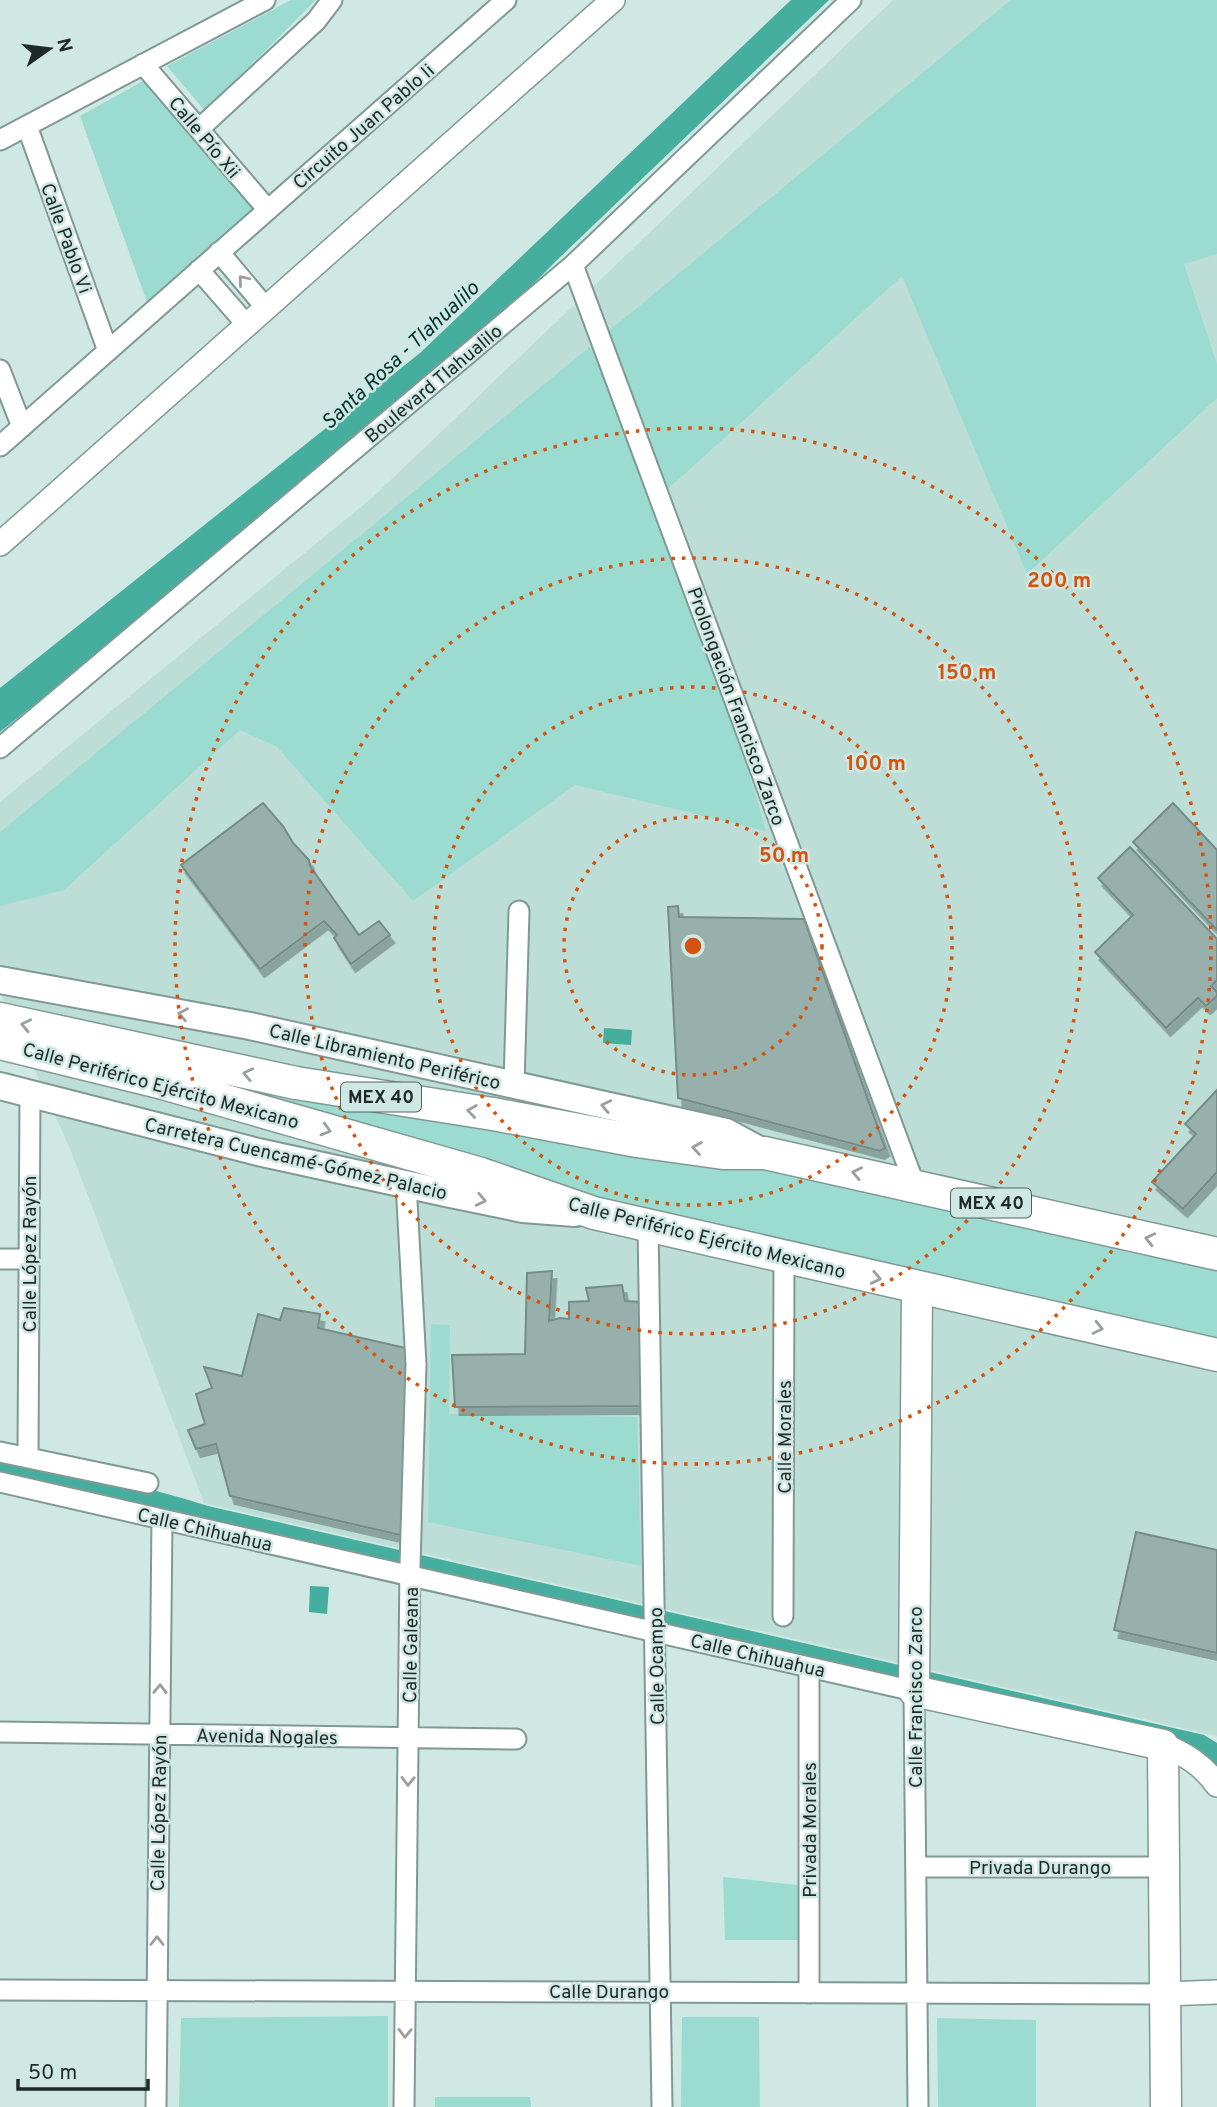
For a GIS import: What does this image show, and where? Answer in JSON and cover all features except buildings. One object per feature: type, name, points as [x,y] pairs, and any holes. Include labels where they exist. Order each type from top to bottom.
[{"type":"highway","name":"Calle Periférico Ejército Mexicano","points":[[0,1019],[296,1083],[494,1114],[637,1141],[723,1153],[765,1153],[1217,1254]]},
{"type":"highway","name":"Calle Periférico Ejército Mexicano","points":[[0,1043],[163,1083],[481,1174],[594,1213],[1217,1355]]},
{"type":"main road","name":"Calle Libramiento Periférico","points":[[0,980],[250,1026],[726,1132],[765,1153]]},
{"type":"main road","name":"Carretera Cuencamé-Gómez Palacio","points":[[0,1086],[258,1152],[523,1209],[594,1213]]},
{"type":"main road","name":"Calle Francisco Zarco","points":[[915,1676],[917,1287]]},
{"type":"main road","name":"Calle Chihuahua","points":[[915,1676],[1163,1745]]},
{"type":"main road","points":[[1163,1745],[1166,2107]]},
{"type":"street","points":[[0,140],[265,0]]},
{"type":"street","points":[[199,129],[309,28],[332,0]]},
{"type":"street","name":"Circuito Juan Pablo Ii","points":[[0,446],[506,0]]},
{"type":"street","points":[[0,544],[613,0]]},
{"type":"street","name":"Boulevard Tlahualilo","points":[[0,748],[573,265],[851,0]]},
{"type":"street","name":"Calle Pío Xii","points":[[143,64],[268,210]]},
{"type":"street","name":"Calle Pablo Vi","points":[[27,126],[108,351]]},
{"type":"street","points":[[219,252],[266,308]]},
{"type":"street","name":"Prolongación Francisco Zarco","points":[[573,265],[915,1186]]},
{"type":"street","points":[[199,270],[247,325]]},
{"type":"street","points":[[0,370],[22,427]]},
{"type":"street","points":[[514,1085],[519,911]]},
{"type":"street","name":"Calle López Rayón","points":[[28,1457],[30,1093]]},
{"type":"street","name":"Calle Galeana","points":[[404,2107],[410,1571],[416,1364],[406,1183]]},
{"type":"street","name":"Calle Ocampo","points":[[648,1225],[662,2107]]},
{"type":"street","name":"Calle Morales","points":[[783,1616],[784,1258]]},
{"type":"street","points":[[0,1259],[29,1259]]},
{"type":"street","points":[[0,1452],[148,1483]]},
{"type":"street","name":"Calle Chihuahua","points":[[0,1482],[656,1627],[809,1667],[915,1676]]},
{"type":"street","name":"Calle López Rayón","points":[[156,2107],[162,1519]]},
{"type":"street","name":"Privada Morales","points":[[808,1993],[809,1667]]},
{"type":"street","name":"Calle Francisco Zarco","points":[[915,1676],[918,2107]]},
{"type":"street","name":"Avenida Nogales","points":[[0,1732],[516,1740]]},
{"type":"street","points":[[1163,1745],[1188,1756],[1208,1772],[1217,1785]]},
{"type":"street","name":"Privada Durango","points":[[916,1867],[1164,1867]]},
{"type":"street","name":"Calle Durango","points":[[0,1990],[1217,1992]]},
{"type":"shaded area","points":[[291,0],[316,0],[205,111],[167,66]]},
{"type":"shaded area","points":[[791,0],[829,0],[556,261],[433,385],[0,732],[0,688],[420,353]]},
{"type":"shaded area","points":[[893,0],[1217,0],[1217,1736],[204,1503],[71,1151],[0,992],[0,802],[373,497]]},
{"type":"shaded area","points":[[1011,0],[1217,0],[1217,254],[1184,264],[1217,364],[1217,398],[1027,574],[902,276],[667,490],[766,831],[575,785],[413,901],[277,747],[240,730],[64,890],[0,906],[0,832]]},
{"type":"shaded area","points":[[143,81],[256,208],[148,305],[80,116]]},
{"type":"shaded area","points":[[604,1028],[632,1030],[631,1045],[603,1043]]},
{"type":"shaded area","points":[[147,1063],[717,1157],[991,1214],[1129,1253],[1217,1269],[1217,1365],[597,1209]]},
{"type":"shaded area","points":[[431,1324],[450,1325],[449,1414],[637,1417],[641,1566],[428,1522]]},
{"type":"shaded area","points":[[0,1459],[105,1478],[208,1506],[1204,1735],[1217,1743],[1217,1779],[1207,1764],[0,1476]]},
{"type":"shaded area","points":[[310,1586],[329,1587],[327,1614],[309,1612]]},
{"type":"shaded area","points":[[723,1877],[798,1885],[803,1940],[725,1940]]},
{"type":"shaded area","points":[[388,2016],[388,2107],[179,2107],[181,2018]]},
{"type":"shaded area","points":[[682,2017],[759,2017],[760,2107],[681,2107]]},
{"type":"shaded area","points":[[937,2018],[1036,2020],[1036,2107],[938,2107]]},
{"type":"shaded area","points":[[435,2097],[530,2097],[531,2107],[435,2107]]},
{"type":"water label","name":"Santa Rosa - Tlahualilo","points":[[400,355]]}]
